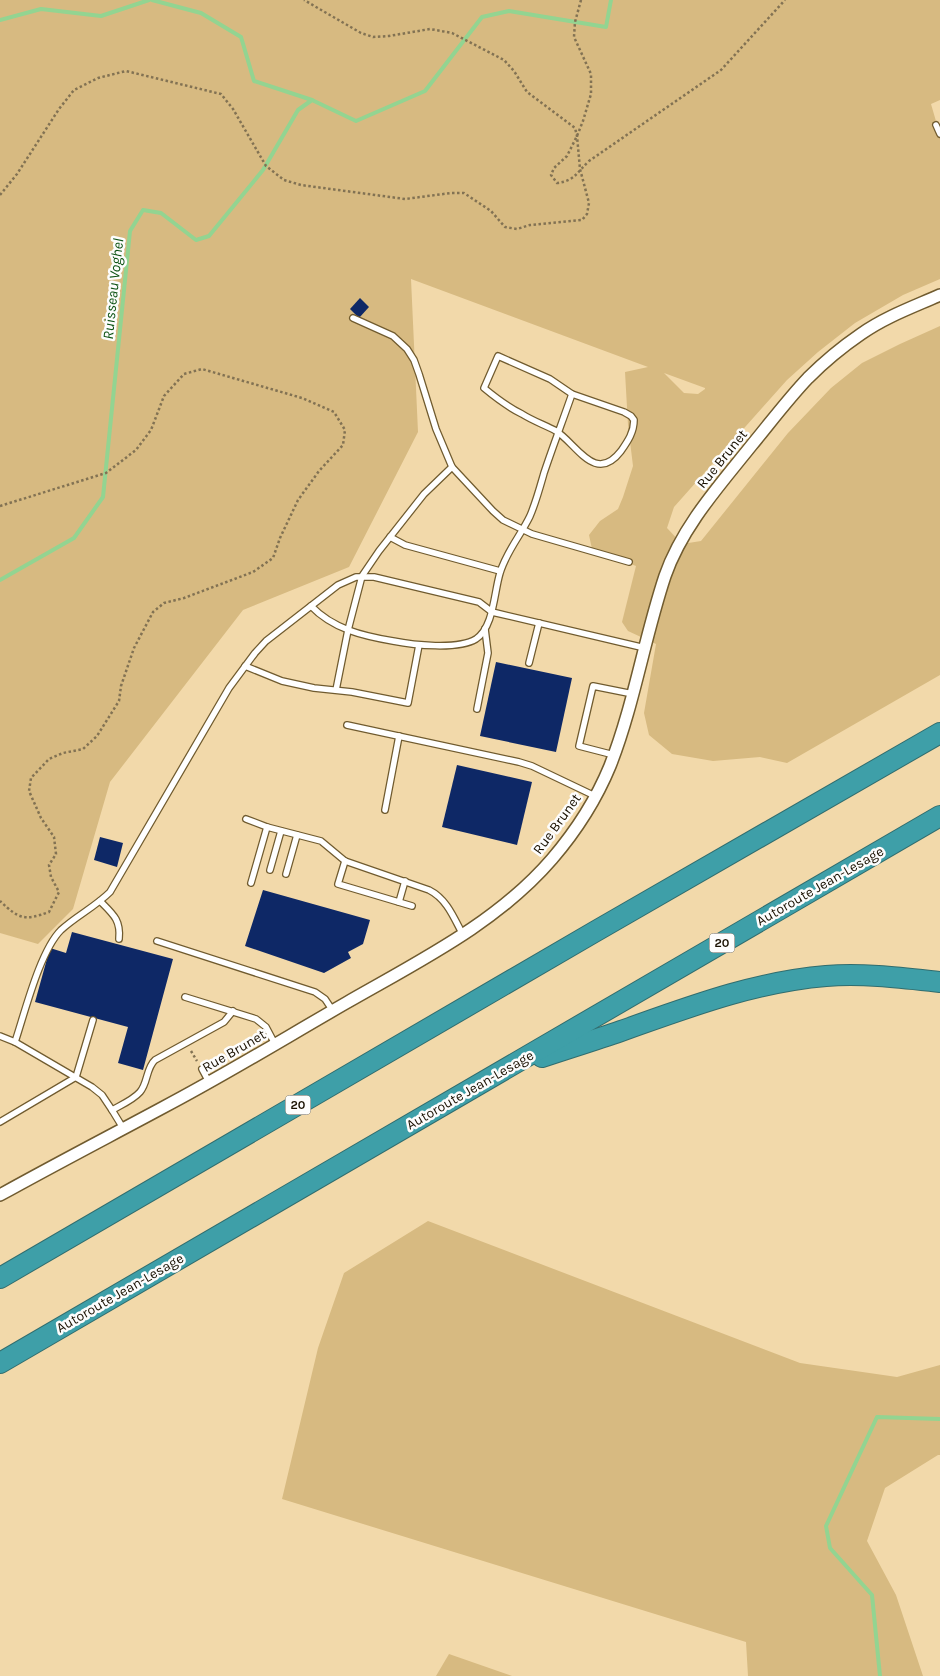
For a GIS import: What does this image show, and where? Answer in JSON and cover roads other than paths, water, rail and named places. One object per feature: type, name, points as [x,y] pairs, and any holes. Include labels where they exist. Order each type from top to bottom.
[{"type":"highway","name":"20","points":[[0,1278],[939,733]]},
{"type":"highway","name":"Autoroute Jean-Lesage","points":[[0,1363],[940,816]]},
{"type":"highway","points":[[505,1070],[702,1002],[779,982],[828,976],[940,982]]},
{"type":"street","name":"Rue Brunet","points":[[0,1195],[76,1152],[163,1108],[463,935],[510,900],[540,872],[571,836],[596,796],[614,755],[666,574],[684,536],[720,484],[819,367],[864,332],[896,314],[940,295]]},
{"type":"lane","points":[[936,125],[940,134]]},
{"type":"lane","points":[[353,318],[393,336],[407,349],[414,360],[436,429],[452,467],[503,520],[521,530],[629,562]]},
{"type":"lane","points":[[498,356],[537,373],[572,394],[610,406],[631,416],[634,420],[631,435],[614,458],[604,463],[588,460],[574,449],[558,432],[517,412],[484,388],[498,356]]},
{"type":"lane","points":[[311,606],[324,619],[336,626],[384,640],[419,645],[441,645],[475,640],[485,629],[492,612],[500,571],[529,516],[572,394]]},
{"type":"lane","points":[[336,690],[348,630],[362,576],[424,494],[452,467]]},
{"type":"lane","points":[[390,537],[405,546],[500,571]]},
{"type":"lane","points":[[15,1042],[48,947],[60,931],[110,892],[228,688],[266,641],[348,580],[362,576],[374,577],[479,602],[492,612],[645,648]]},
{"type":"lane","points":[[529,662],[539,623]]},
{"type":"lane","points":[[476,709],[488,653],[485,629]]},
{"type":"lane","points":[[245,666],[282,681],[408,703],[419,645]]},
{"type":"lane","points":[[614,755],[579,746],[593,686],[633,694]]},
{"type":"lane","points":[[347,725],[519,762],[532,766],[596,796]]},
{"type":"lane","points":[[385,810],[399,736]]},
{"type":"lane","points":[[246,819],[267,827],[321,841],[345,861],[429,890],[440,897],[446,904],[463,935]]},
{"type":"lane","points":[[251,883],[267,827]]},
{"type":"lane","points":[[270,870],[281,831]]},
{"type":"lane","points":[[286,874],[297,835]]},
{"type":"lane","points":[[345,861],[338,884],[412,906]]},
{"type":"lane","points":[[398,902],[405,882]]},
{"type":"lane","points":[[100,901],[118,921],[119,939]]},
{"type":"lane","points":[[157,941],[315,992],[325,999],[333,1011]]},
{"type":"lane","points":[[185,997],[233,1011],[262,1022],[275,1044]]},
{"type":"lane","points":[[112,1110],[140,1093],[150,1065],[155,1060],[224,1022],[233,1011]]},
{"type":"lane","points":[[0,1122],[76,1077],[93,1020]]},
{"type":"lane","points":[[0,1036],[15,1042],[97,1090],[112,1110],[122,1128]]},
{"type":"lane","points":[[202,1069],[209,1082]]},
{"type":"waterway","points":[[0,20],[41,9],[101,16],[149,0]]},
{"type":"waterway","points":[[152,0],[201,13],[241,37],[254,81],[312,100]]},
{"type":"waterway","name":"Ruisseau Voghel","points":[[0,580],[74,538],[103,497],[130,231],[143,210],[161,213],[196,240],[209,236],[263,170],[298,110],[312,100],[356,121],[425,91],[482,17],[509,11],[606,27],[611,0]]},
{"type":"waterway","points":[[880,1676],[872,1595],[830,1548],[826,1526],[877,1417],[940,1419]]}]
